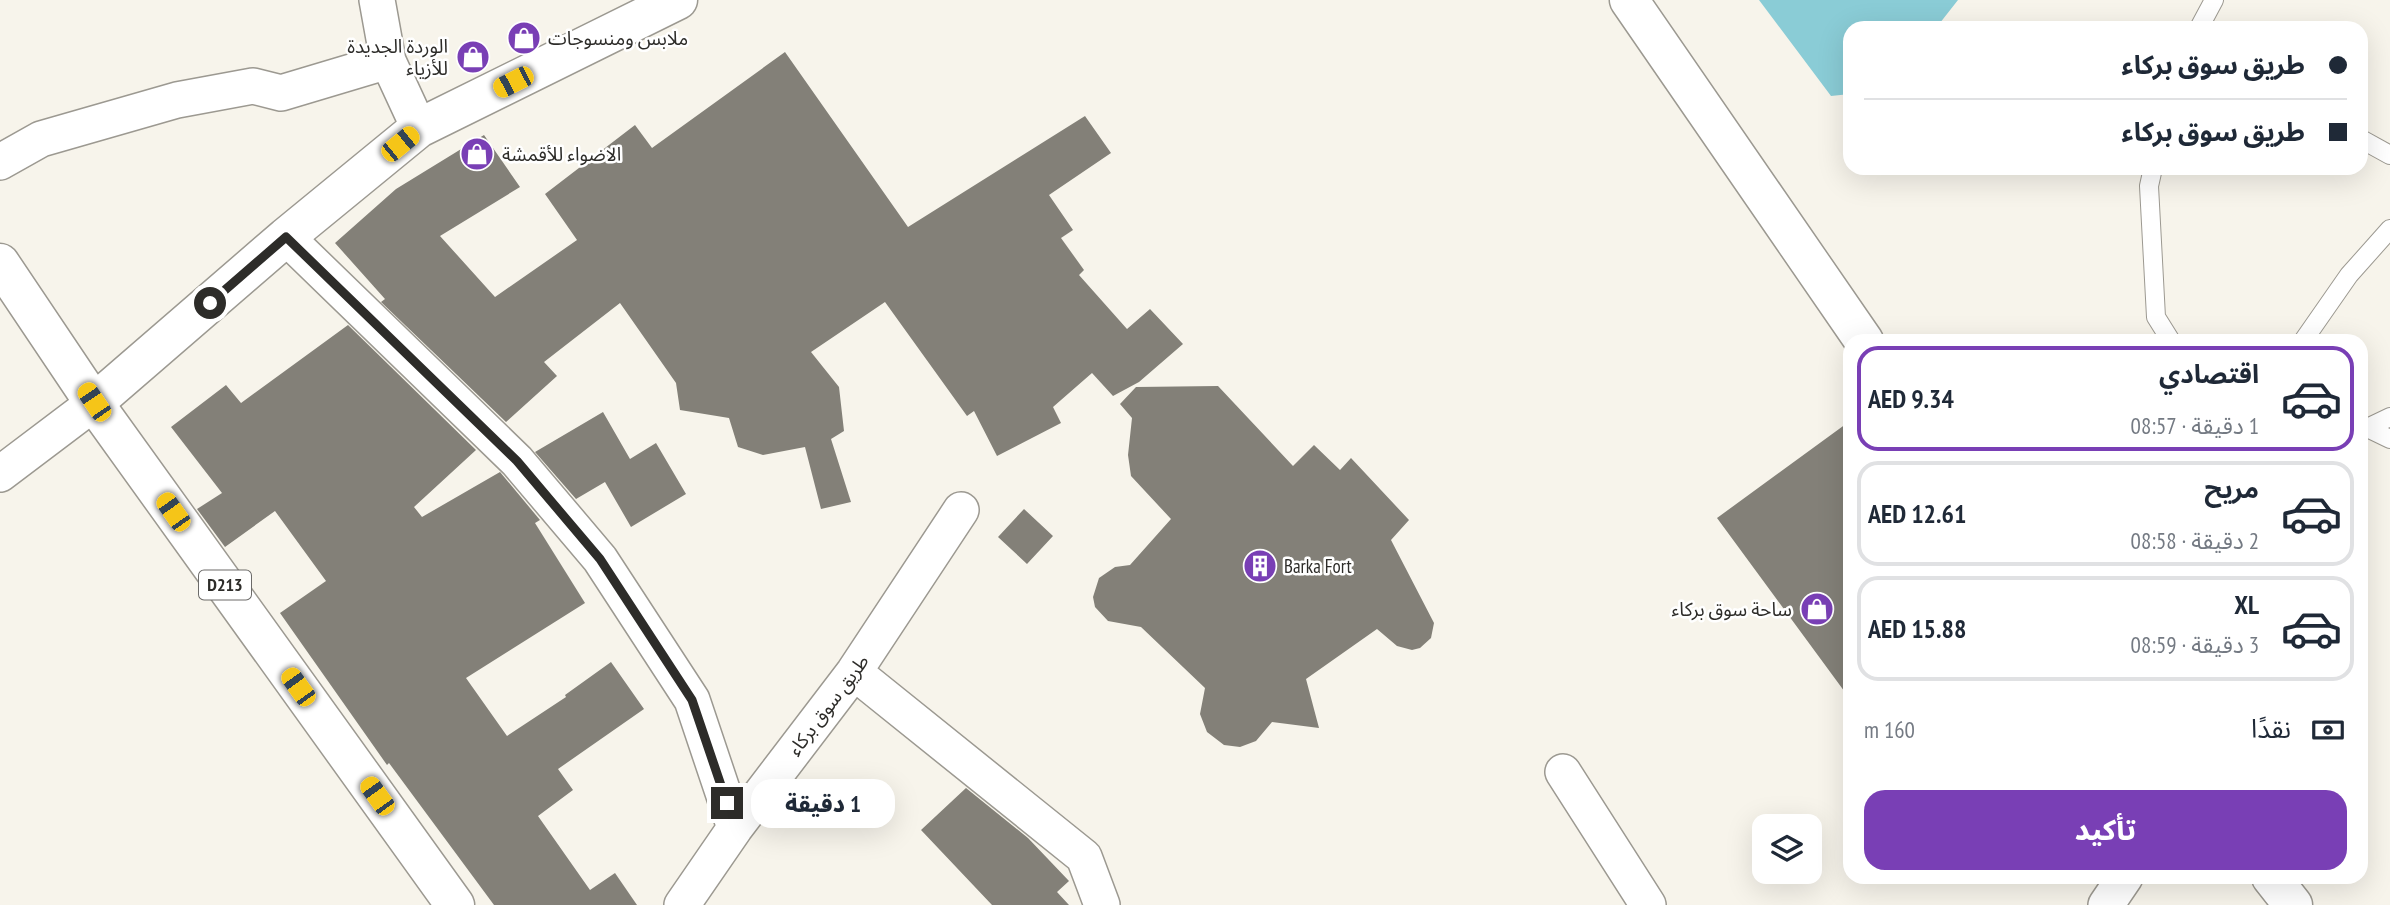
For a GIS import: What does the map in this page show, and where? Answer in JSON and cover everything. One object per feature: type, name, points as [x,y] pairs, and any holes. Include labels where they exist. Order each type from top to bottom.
[{"type":"street","points":[[377,0],[388,61],[419,128]]},
{"type":"street","points":[[0,474],[94,402],[286,237],[419,128],[678,0]]},
{"type":"street","points":[[1629,0],[1859,334]]},
{"type":"street","points":[[0,162],[41,139],[177,100],[253,86],[281,93],[388,61]]},
{"type":"street","points":[[286,237],[517,461],[600,559],[692,700],[735,828]]},
{"type":"street","name":"D213","points":[[0,263],[94,402],[455,905]]},
{"type":"street","name":"طريق سوق بركاء","points":[[682,905],[735,828],[854,672],[961,510]]},
{"type":"street","points":[[854,672],[1084,856],[1102,905]]},
{"type":"street","points":[[1563,772],[1647,905]]},
{"type":"street","points":[[2106,905],[2120,884]]},
{"type":"street","points":[[2276,884],[2293,905]]},
{"type":"lane","points":[[2203,21],[2214,0]]},
{"type":"lane","points":[[2368,143],[2390,155]]},
{"type":"lane","points":[[2151,175],[2149,186],[2156,317],[2167,334]]},
{"type":"lane","points":[[2308,334],[2349,275],[2390,229]]},
{"type":"lane","points":[[2368,425],[2390,417]]},
{"type":"lane","points":[[2368,429],[2390,439]]},
{"type":"water","points":[[1759,0],[1958,0],[1942,21],[1843,21],[1843,95],[1831,96]]},
{"type":"building","points":[[785,52],[908,227],[1085,116],[1111,153],[1049,195],[1073,230],[1061,238],[1084,270],[1079,275],[1127,329],[1150,309],[1183,344],[1139,382],[1113,396],[1092,373],[1053,407],[1061,423],[997,456],[974,411],[967,416],[885,302],[811,352],[839,387],[844,431],[831,439],[851,502],[821,509],[805,447],[763,455],[738,447],[729,418],[680,410],[676,383],[620,303],[544,362],[557,376],[506,422],[381,302],[385,299],[335,243],[396,189],[484,135],[520,187],[440,236],[495,297],[577,240],[545,194],[635,125],[652,148]]},
{"type":"building","points":[[348,325],[476,450],[414,507],[422,517],[500,472],[540,520],[535,523],[585,603],[466,678],[507,736],[566,697],[565,695],[611,662],[644,709],[558,769],[573,790],[538,816],[590,890],[615,873],[637,905],[494,905],[389,763],[387,765],[280,613],[326,581],[275,511],[225,547],[197,509],[222,493],[171,427],[226,385],[241,403]]},
{"type":"building","name":"Barka Fort","points":[[1218,386],[1293,466],[1314,445],[1340,470],[1351,458],[1409,520],[1391,540],[1434,623],[1431,638],[1420,648],[1412,650],[1397,646],[1377,629],[1306,679],[1319,728],[1272,722],[1256,741],[1240,747],[1224,745],[1207,732],[1200,714],[1205,688],[1141,627],[1108,621],[1095,607],[1093,597],[1099,578],[1115,567],[1130,565],[1171,519],[1131,476],[1128,455],[1132,418],[1120,404],[1136,387]]},
{"type":"building","points":[[603,412],[630,459],[656,443],[686,494],[631,527],[605,482],[576,499],[535,452]]},
{"type":"building","name":"ساحة سوق بركاء","points":[[1843,426],[1843,689],[1717,518]]},
{"type":"building","points":[[1024,509],[1053,536],[1027,564],[998,537]]},
{"type":"building","points":[[966,788],[1028,838],[1069,881],[1057,892],[1069,905],[992,905],[921,830]]},
{"type":"place","name":"ملابس ومنسوجات","points":[[524,38]]},
{"type":"place","name":"الوردة الجديدة للأزياء","points":[[473,57]]},
{"type":"place","name":"الاضواء للأقمشة","points":[[477,154]]},
{"type":"place","name":"Barka Fort","points":[[1260,566]]},
{"type":"place","name":"ساحة سوق بركاء","points":[[1817,609]]},
{"type":"route","points":[[210,303],[286,237],[517,461],[600,559],[692,700],[727,803]]}]
